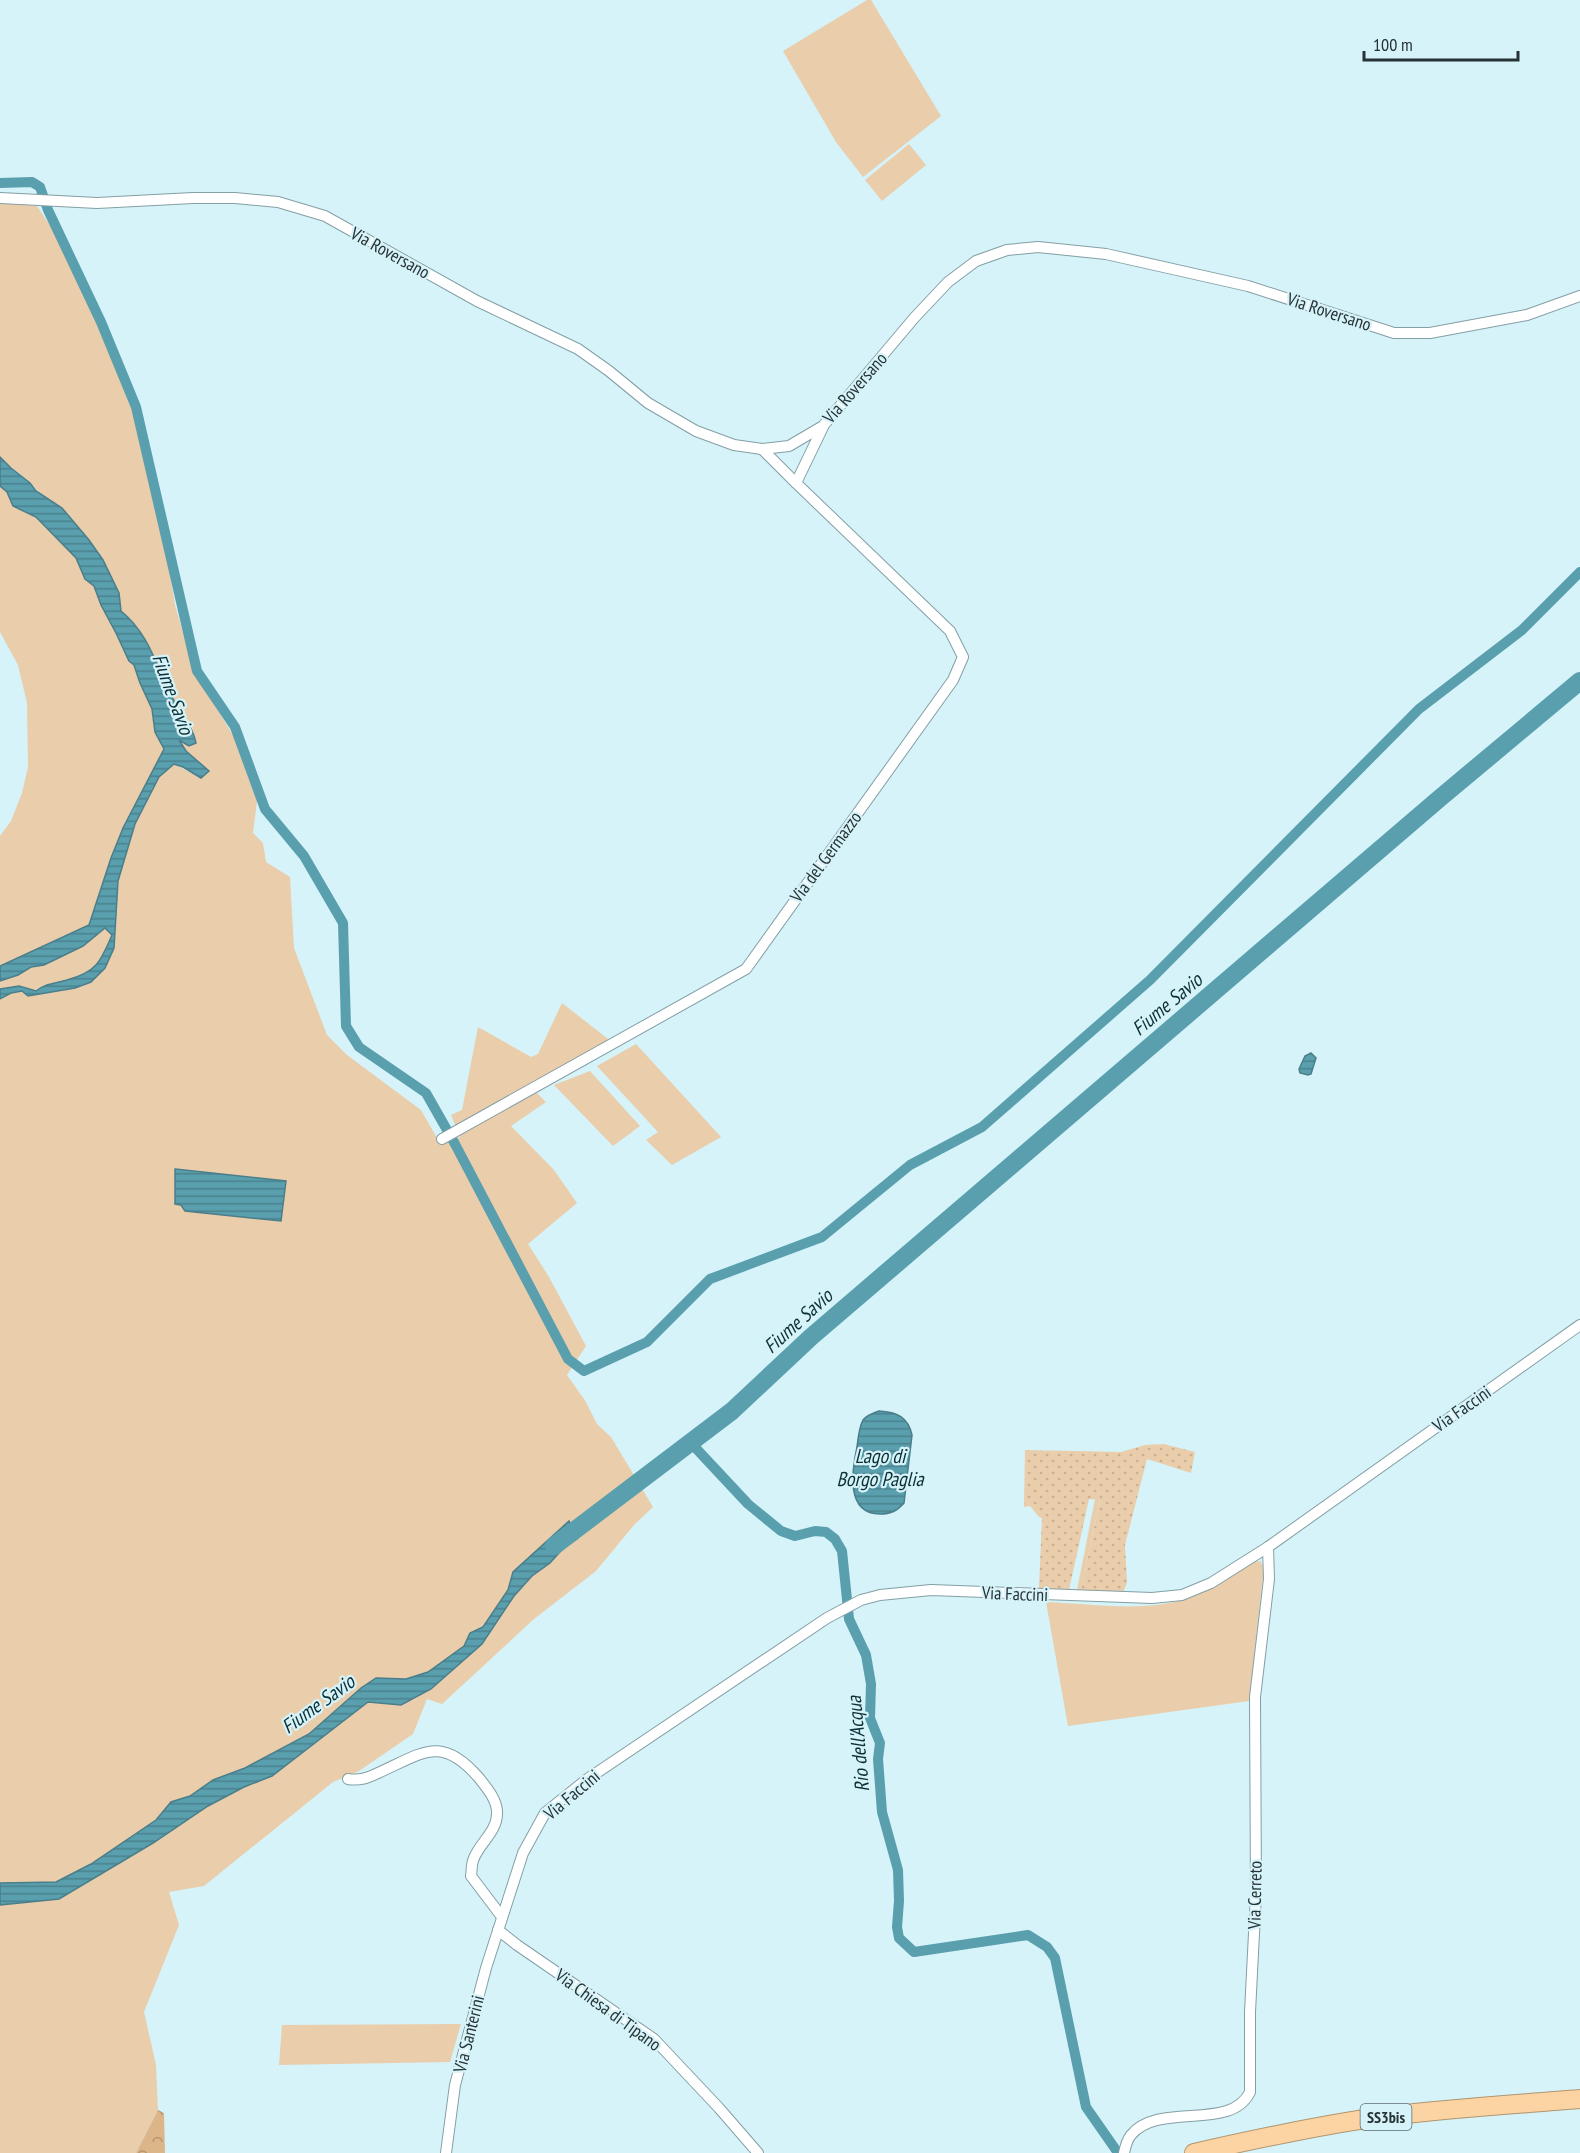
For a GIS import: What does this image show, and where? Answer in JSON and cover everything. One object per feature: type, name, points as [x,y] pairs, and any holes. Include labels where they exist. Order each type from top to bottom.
[{"type":"highway","name":"SS3bis","points":[[1194,2153],[1266,2136],[1365,2119],[1580,2099]]},
{"type":"highway","name":"SS3bis","points":[[1249,2153],[1367,2132],[1580,2110]]},
{"type":"street","name":"Via Roversano","points":[[0,198],[98,203],[235,198],[278,202],[325,216],[477,301],[578,349],[648,403],[696,430],[734,445],[762,449],[789,446],[823,426],[915,317],[948,282],[976,261],[1007,250],[1038,246],[1106,254],[1248,286],[1394,333],[1430,333],[1527,315],[1580,296]]},
{"type":"street","points":[[796,483],[823,426]]},
{"type":"street","name":"Via del Germazzo","points":[[442,1139],[746,969],[953,680],[963,657],[950,631],[762,449]]},
{"type":"street","name":"Via Faccini","points":[[502,1917],[523,1853],[545,1813],[586,1780],[838,1612],[861,1600],[880,1595],[931,1590],[1126,1598],[1182,1595],[1211,1583],[1268,1547],[1580,1325]]},
{"type":"street","name":"Via Cerreto","points":[[1124,2153],[1130,2136],[1144,2125],[1160,2120],[1237,2108],[1246,2101],[1250,2092],[1250,2012],[1256,1894],[1255,1697],[1269,1579],[1268,1547]]},
{"type":"street","points":[[348,1779],[360,1781],[425,1752],[445,1752],[464,1762],[480,1780],[496,1806],[498,1817],[472,1861],[471,1876],[502,1917]]},
{"type":"street","name":"Via Santerini","points":[[446,2153],[455,2085],[502,1917]]},
{"type":"street","name":"Via Chiesa di Tipano","points":[[498,1930],[654,2039],[758,2153]]},
{"type":"shaded area","points":[[867,0],[871,0],[941,116],[863,177],[836,142],[783,51]]},
{"type":"shaded area","points":[[909,144],[926,165],[882,201],[865,180]]},
{"type":"shaded area","points":[[0,202],[37,206],[53,230],[135,408],[175,605],[195,674],[233,735],[257,801],[253,833],[263,843],[266,862],[290,877],[294,948],[327,1035],[347,1055],[421,1110],[441,1145],[460,1137],[451,1115],[462,1110],[478,1027],[531,1057],[538,1054],[562,1003],[608,1039],[608,1044],[532,1088],[546,1102],[511,1126],[554,1170],[577,1203],[528,1244],[549,1277],[586,1346],[567,1375],[586,1402],[597,1424],[611,1437],[653,1507],[634,1525],[596,1571],[534,1619],[442,1704],[427,1699],[413,1734],[359,1771],[333,1782],[204,1886],[169,1892],[179,1925],[144,2012],[156,2065],[158,2110],[136,2153],[0,2153],[0,999],[11,993],[22,991],[28,996],[75,988],[91,982],[114,948],[118,881],[126,849],[135,824],[159,777],[174,764],[201,778],[209,771],[186,751],[178,738],[193,729],[176,705],[140,631],[121,611],[119,593],[48,500],[0,457]]},
{"type":"shaded area","points":[[0,486],[7,492],[13,506],[36,517],[76,558],[85,579],[94,586],[129,661],[134,665],[152,709],[155,732],[164,749],[123,828],[89,925],[0,966],[0,836],[11,821],[22,793],[28,767],[27,703],[18,665],[0,632]]},
{"type":"shaded area","points":[[105,928],[112,934],[108,943],[96,964],[85,973],[47,985],[36,991],[19,986],[0,989],[0,981],[18,975],[31,967],[44,965],[83,946]]},
{"type":"shaded area","points":[[636,1044],[721,1137],[672,1165],[646,1140],[658,1132],[597,1066]]},
{"type":"shaded area","points":[[590,1071],[640,1126],[613,1146],[554,1085]]},
{"type":"shaded area","points":[[1164,1444],[1195,1452],[1191,1473],[1147,1459],[1125,1545],[1127,1583],[1123,1592],[1081,1590],[1100,1500],[1089,1499],[1069,1590],[1039,1588],[1042,1518],[1030,1506],[1024,1507],[1025,1450],[1121,1452],[1145,1445]]},
{"type":"shaded area","points":[[1095,1499],[1100,1499],[1081,1590],[1077,1590]]},
{"type":"shaded area","points":[[1260,1561],[1264,1567],[1249,1701],[1068,1726],[1046,1602],[1142,1606],[1179,1601],[1204,1592],[1252,1562]]},
{"type":"shaded area","points":[[461,2024],[450,2062],[279,2065],[282,2025]]},
{"type":"green space","points":[[158,2110],[164,2113],[165,2153],[136,2153]]},
{"type":"water","points":[[0,457],[36,491],[62,508],[103,560],[119,593],[121,611],[132,621],[154,656],[170,694],[196,743],[189,746],[179,740],[186,751],[209,771],[201,778],[174,764],[159,777],[135,824],[118,881],[114,948],[105,968],[91,982],[75,988],[28,996],[22,991],[11,993],[0,999],[0,989],[19,986],[36,991],[47,985],[77,977],[92,969],[101,959],[112,935],[105,928],[83,946],[44,965],[31,967],[18,975],[0,981],[0,966],[89,925],[123,828],[164,749],[155,732],[152,709],[134,665],[129,661],[94,586],[85,579],[76,558],[36,517],[13,506],[7,492],[0,486]]},
{"type":"water","points":[[1311,1053],[1316,1058],[1311,1074],[1300,1073],[1299,1069],[1305,1056]]},
{"type":"water","points":[[175,1169],[286,1181],[281,1221],[185,1211],[181,1205],[175,1204]]},
{"type":"water","name":"Lago di Borgo Paglia","points":[[879,1411],[901,1417],[908,1424],[912,1435],[904,1503],[894,1512],[880,1514],[869,1512],[861,1507],[856,1499],[853,1478],[863,1420]]},
{"type":"water","points":[[569,1521],[577,1539],[567,1544],[550,1563],[532,1576],[514,1596],[482,1644],[431,1689],[401,1705],[368,1702],[272,1776],[244,1787],[208,1806],[153,1843],[59,1899],[0,1905],[0,1883],[56,1882],[91,1864],[156,1820],[171,1802],[190,1796],[213,1780],[245,1768],[309,1734],[361,1688],[376,1678],[406,1679],[428,1672],[464,1646],[470,1633],[483,1627],[508,1590],[513,1572]]},
{"type":"waterway","points":[[0,183],[32,182],[40,187],[48,210],[101,322],[136,407],[197,671],[235,727],[265,809],[304,856],[343,923],[346,1026],[359,1047],[426,1093],[568,1359],[584,1371],[647,1342],[710,1279],[822,1237],[910,1165],[982,1127],[1150,980],[1419,709],[1522,630],[1580,572]]},
{"type":"waterway","name":"Fiume Savio","points":[[554,1546],[732,1411],[811,1337],[1440,798],[1580,681]]},
{"type":"waterway","name":"Rio dell'Acqua","points":[[691,1443],[748,1504],[781,1531],[795,1536],[815,1531],[826,1532],[835,1539],[842,1551],[849,1619],[866,1655],[871,1684],[870,1718],[880,1743],[878,1759],[882,1812],[898,1870],[897,1927],[899,1938],[914,1952],[1028,1935],[1047,1947],[1055,1958],[1086,2107],[1116,2150]]}]
